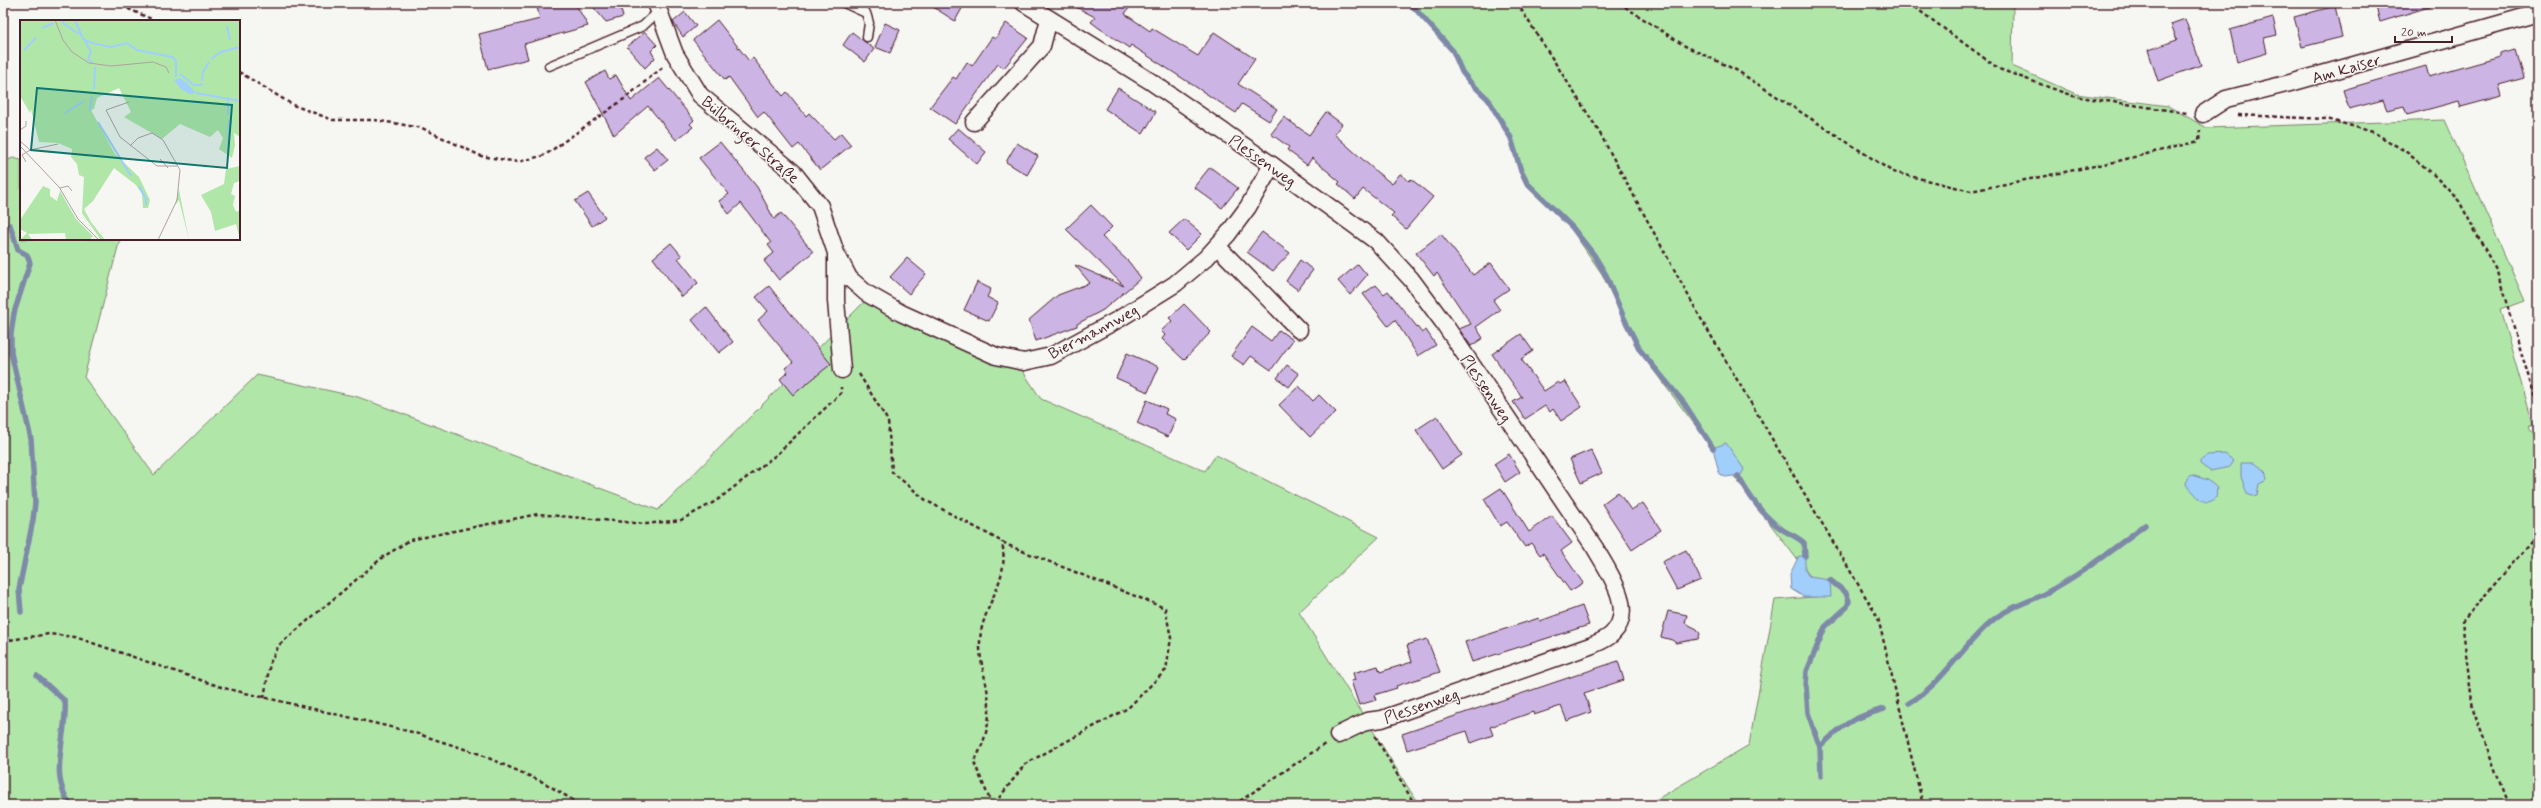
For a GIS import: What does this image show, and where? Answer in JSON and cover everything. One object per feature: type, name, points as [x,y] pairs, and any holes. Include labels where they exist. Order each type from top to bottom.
[{"type":"street","name":"Plessenweg","points":[[1024,3],[1150,81],[1272,165],[1376,241],[1411,279],[1595,548],[1614,580],[1621,603],[1622,612],[1616,630],[1611,636],[1590,646],[1382,719],[1367,721],[1338,735]]},
{"type":"street","name":"Bülbringer Straße","points":[[658,7],[675,54],[700,95],[781,162],[808,190],[820,206],[836,253],[849,278]]},
{"type":"street","name":"Am Kaiser","points":[[2203,114],[2226,99],[2294,82],[2538,13]]},
{"type":"street","points":[[974,122],[1042,46],[1049,19]]},
{"type":"street","name":"Biermannweg","points":[[849,278],[866,293],[936,330],[996,356],[1024,362],[1051,356],[1119,319],[1175,284],[1217,246],[1248,207],[1272,165]]},
{"type":"street","points":[[1217,246],[1299,330]]},
{"type":"street","name":"Bülbringer Straße","points":[[836,253],[836,302],[849,370]]},
{"type":"lane","points":[[844,3],[866,13],[869,23],[867,37]]},
{"type":"lane","points":[[549,66],[643,26],[658,7]]},
{"type":"path","points":[[115,3],[154,20]]},
{"type":"path","points":[[1517,3],[1598,130],[1700,317],[1878,618],[1923,805]]},
{"type":"path","points":[[1619,3],[1685,46],[1736,70],[1893,172],[1971,191],[2114,162],[2199,141],[2203,114],[2181,113],[2073,96],[2000,69],[1909,3]]},
{"type":"path","points":[[240,73],[293,105],[333,120],[375,120],[422,128],[481,156],[518,162],[545,155],[624,99],[675,54]]},
{"type":"path","points":[[2234,115],[2327,119],[2366,130],[2405,151],[2432,173],[2459,201],[2497,272],[2538,408]]},
{"type":"path","points":[[849,370],[888,421],[892,472],[927,501],[1002,542],[1165,608],[1171,638],[1166,670],[1128,708],[1025,764],[996,802],[996,805]]},
{"type":"path","points":[[264,698],[270,663],[279,645],[383,558],[410,540],[538,514],[646,524],[681,520],[716,501],[776,455],[841,393],[849,370]]},
{"type":"path","points":[[2508,805],[2472,709],[2462,622],[2538,534]]},
{"type":"path","points":[[992,805],[974,762],[983,745],[989,706],[979,654],[982,627],[1000,585],[1004,555],[1002,542]]},
{"type":"path","points":[[3,641],[49,634],[75,637],[131,654],[180,674],[264,698],[412,732],[477,753],[543,782],[581,805]]},
{"type":"path","points":[[1367,721],[1415,805]]},
{"type":"path","points":[[1234,805],[1338,735]]},
{"type":"path","points":[[1676,805],[1682,805]]},
{"type":"green space","points":[[1409,3],[2013,3],[2012,66],[2076,94],[2168,106],[2207,128],[2445,120],[2525,301],[2500,310],[2533,424],[2528,426],[2538,445],[2538,805],[1647,805],[1749,745],[1775,600],[1825,596],[1638,350],[1602,274],[1571,229],[1526,186],[1519,172],[1510,138],[1487,100],[1469,83],[1452,52]]},
{"type":"green space","points":[[13,158],[20,160],[20,240],[120,240],[84,377],[154,475],[257,375],[358,397],[658,510],[867,299],[1022,370],[1041,399],[1205,471],[1216,455],[1379,537],[1299,612],[1419,805],[3,805],[3,162]]},
{"type":"water","points":[[1726,443],[1744,469],[1741,475],[1725,477],[1719,473],[1713,448]]},
{"type":"water","points":[[2225,454],[2234,461],[2230,467],[2210,471],[2200,464],[2200,460],[2207,455]]},
{"type":"water","points":[[2241,463],[2254,463],[2265,470],[2267,480],[2259,484],[2257,495],[2252,496],[2247,494],[2241,477]]},
{"type":"water","points":[[2191,475],[2208,480],[2217,488],[2216,498],[2207,502],[2199,498],[2186,485],[2187,478]]},
{"type":"water","points":[[1799,556],[1805,556],[1805,570],[1809,577],[1830,580],[1831,597],[1804,597],[1791,589],[1790,574]]},
{"type":"building","points":[[552,3],[575,3],[588,26],[524,44],[528,59],[488,69],[479,34],[540,19],[537,7]]},
{"type":"building","points":[[590,3],[619,3],[623,17],[606,22]]},
{"type":"building","points":[[927,3],[965,3],[955,21]]},
{"type":"building","points":[[1068,3],[1132,3],[1125,14],[1150,31],[1152,28],[1198,56],[1214,32],[1255,59],[1238,84],[1277,109],[1269,121],[1242,104],[1236,113],[1131,45],[1129,48],[1091,22],[1095,17]]},
{"type":"building","points":[[2375,3],[2429,3],[2429,7],[2380,22]]},
{"type":"building","points":[[2335,6],[2342,37],[2302,47],[2294,17]]},
{"type":"building","points":[[685,12],[696,26],[683,37],[673,22]]},
{"type":"building","points":[[2273,18],[2277,35],[2264,38],[2267,53],[2237,62],[2230,30]]},
{"type":"building","points":[[2185,19],[2201,65],[2158,81],[2148,50],[2177,40],[2171,24]]},
{"type":"building","points":[[717,20],[749,61],[753,58],[783,96],[787,92],[806,116],[809,113],[834,139],[841,133],[851,145],[820,170],[799,144],[793,149],[764,112],[758,117],[729,77],[725,80],[693,40]]},
{"type":"building","points":[[885,23],[900,30],[890,53],[875,47]]},
{"type":"building","points":[[1006,23],[1028,38],[1004,68],[998,64],[955,124],[930,107],[953,77],[956,79],[967,62],[972,66],[992,37],[995,39]]},
{"type":"building","points":[[645,32],[657,45],[651,51],[655,58],[645,68],[627,47]]},
{"type":"building","points":[[852,32],[874,49],[865,62],[843,45]]},
{"type":"building","points":[[2516,50],[2524,78],[2499,85],[2502,96],[2461,107],[2459,101],[2407,115],[2404,106],[2387,110],[2383,100],[2349,109],[2343,90],[2426,66],[2429,77],[2500,57],[2500,54]]},
{"type":"building","points":[[605,71],[609,79],[616,75],[631,101],[659,78],[694,120],[690,124],[693,127],[676,140],[648,106],[614,135],[586,82]]},
{"type":"building","points":[[1118,88],[1156,112],[1143,134],[1105,109]]},
{"type":"building","points":[[1326,112],[1342,124],[1334,134],[1378,173],[1392,184],[1400,174],[1409,181],[1411,179],[1433,197],[1406,229],[1391,216],[1394,213],[1363,189],[1355,199],[1338,184],[1340,182],[1312,158],[1307,165],[1287,150],[1289,147],[1271,134],[1284,117],[1309,135]]},
{"type":"building","points":[[958,128],[986,152],[977,164],[948,139]]},
{"type":"building","points":[[720,142],[757,187],[774,219],[781,213],[813,252],[779,280],[764,261],[774,253],[768,245],[771,243],[741,203],[729,214],[719,201],[729,194],[699,158]]},
{"type":"building","points":[[1017,143],[1038,156],[1027,175],[1006,162]]},
{"type":"building","points":[[657,147],[668,160],[655,170],[644,157]]},
{"type":"building","points":[[1210,167],[1238,188],[1222,208],[1194,187]]},
{"type":"building","points":[[588,193],[605,217],[592,226],[575,201]]},
{"type":"building","points":[[1091,205],[1112,227],[1102,237],[1129,262],[1141,278],[1103,310],[1077,324],[1077,326],[1036,341],[1029,320],[1058,295],[1090,283],[1075,265],[1124,286],[1066,229]]},
{"type":"building","points":[[1184,219],[1202,234],[1186,250],[1169,233]]},
{"type":"building","points":[[1262,232],[1290,253],[1273,271],[1247,252]]},
{"type":"building","points":[[1441,234],[1473,275],[1491,263],[1509,289],[1493,300],[1500,310],[1476,327],[1483,338],[1471,346],[1459,329],[1471,324],[1437,273],[1434,276],[1416,253]]},
{"type":"building","points":[[671,243],[682,256],[678,258],[698,283],[682,297],[653,258]]},
{"type":"building","points":[[907,258],[926,274],[909,294],[890,277]]},
{"type":"building","points":[[1300,260],[1313,270],[1298,290],[1286,281]]},
{"type":"building","points":[[1358,264],[1367,275],[1350,295],[1338,281]]},
{"type":"building","points":[[977,282],[991,289],[987,297],[998,303],[989,321],[964,310]]},
{"type":"building","points":[[1376,285],[1384,294],[1388,291],[1422,333],[1426,330],[1436,345],[1418,356],[1395,320],[1388,326],[1363,294]]},
{"type":"building","points":[[769,286],[831,364],[793,395],[780,379],[788,372],[785,368],[793,362],[758,320],[768,311],[756,297]]},
{"type":"building","points":[[1184,304],[1211,332],[1184,360],[1162,339],[1165,335],[1161,331],[1172,321],[1169,318]]},
{"type":"building","points":[[706,307],[733,342],[719,353],[692,320]]},
{"type":"building","points":[[1252,327],[1271,341],[1279,330],[1293,340],[1271,370],[1251,356],[1244,365],[1231,356]]},
{"type":"building","points":[[1521,334],[1533,351],[1521,359],[1544,391],[1558,382],[1560,384],[1565,381],[1582,407],[1561,421],[1553,409],[1550,412],[1545,406],[1525,419],[1513,402],[1522,397],[1492,354]]},
{"type":"building","points":[[1127,353],[1159,367],[1148,392],[1116,378]]},
{"type":"building","points":[[1287,365],[1299,374],[1289,387],[1277,378]]},
{"type":"building","points":[[1299,386],[1313,401],[1319,395],[1336,412],[1310,437],[1279,405]]},
{"type":"building","points":[[1147,400],[1167,409],[1165,414],[1176,419],[1168,437],[1137,423]]},
{"type":"building","points":[[1437,416],[1462,455],[1442,469],[1416,430]]},
{"type":"building","points":[[1591,450],[1602,473],[1581,483],[1570,459]]},
{"type":"building","points":[[1509,454],[1520,472],[1505,482],[1494,464]]},
{"type":"building","points":[[1501,488],[1529,532],[1552,516],[1572,543],[1561,551],[1583,583],[1570,591],[1543,553],[1540,555],[1531,543],[1525,547],[1507,522],[1500,526],[1484,499]]},
{"type":"building","points":[[1618,492],[1631,510],[1643,503],[1661,530],[1632,550],[1602,504]]},
{"type":"building","points":[[1686,550],[1701,580],[1677,590],[1662,562]]},
{"type":"building","points":[[1582,606],[1589,625],[1472,662],[1465,642],[1539,618],[1540,621]]},
{"type":"building","points":[[1668,611],[1687,615],[1685,623],[1697,629],[1700,634],[1698,639],[1676,643],[1672,640],[1661,637]]},
{"type":"building","points":[[1427,639],[1440,672],[1396,686],[1397,688],[1374,695],[1376,700],[1359,705],[1351,681],[1355,680],[1353,673],[1378,666],[1380,672],[1412,662],[1407,645]]},
{"type":"building","points":[[1618,661],[1624,680],[1584,693],[1591,712],[1567,721],[1561,706],[1534,715],[1533,712],[1490,727],[1493,735],[1471,743],[1467,731],[1407,750],[1402,734]]},
{"type":"waterway","points":[[1410,3],[1453,51],[1462,72],[1470,82],[1488,99],[1511,138],[1521,171],[1528,184],[1572,227],[1594,255],[1606,275],[1624,318],[1640,350],[1684,403],[1713,448]]},
{"type":"waterway","points":[[10,225],[18,250],[27,255],[30,263],[14,313],[11,334],[11,353],[31,439],[35,503],[19,589],[21,612]]},
{"type":"waterway","points":[[1738,476],[1752,498],[1769,519],[1804,543],[1805,556]]},
{"type":"waterway","points":[[1909,703],[1933,685],[1982,630],[1998,616],[2056,588],[2069,580],[2145,525]]},
{"type":"waterway","points":[[1821,776],[1820,747],[1808,713],[1806,686],[1807,671],[1825,627],[1847,607],[1849,601],[1846,593],[1830,580]]},
{"type":"waterway","points":[[37,676],[65,701],[64,728],[59,768],[60,781],[64,793],[71,805]]},
{"type":"waterway","points":[[1820,747],[1842,727],[1856,719],[1884,709]]}]
